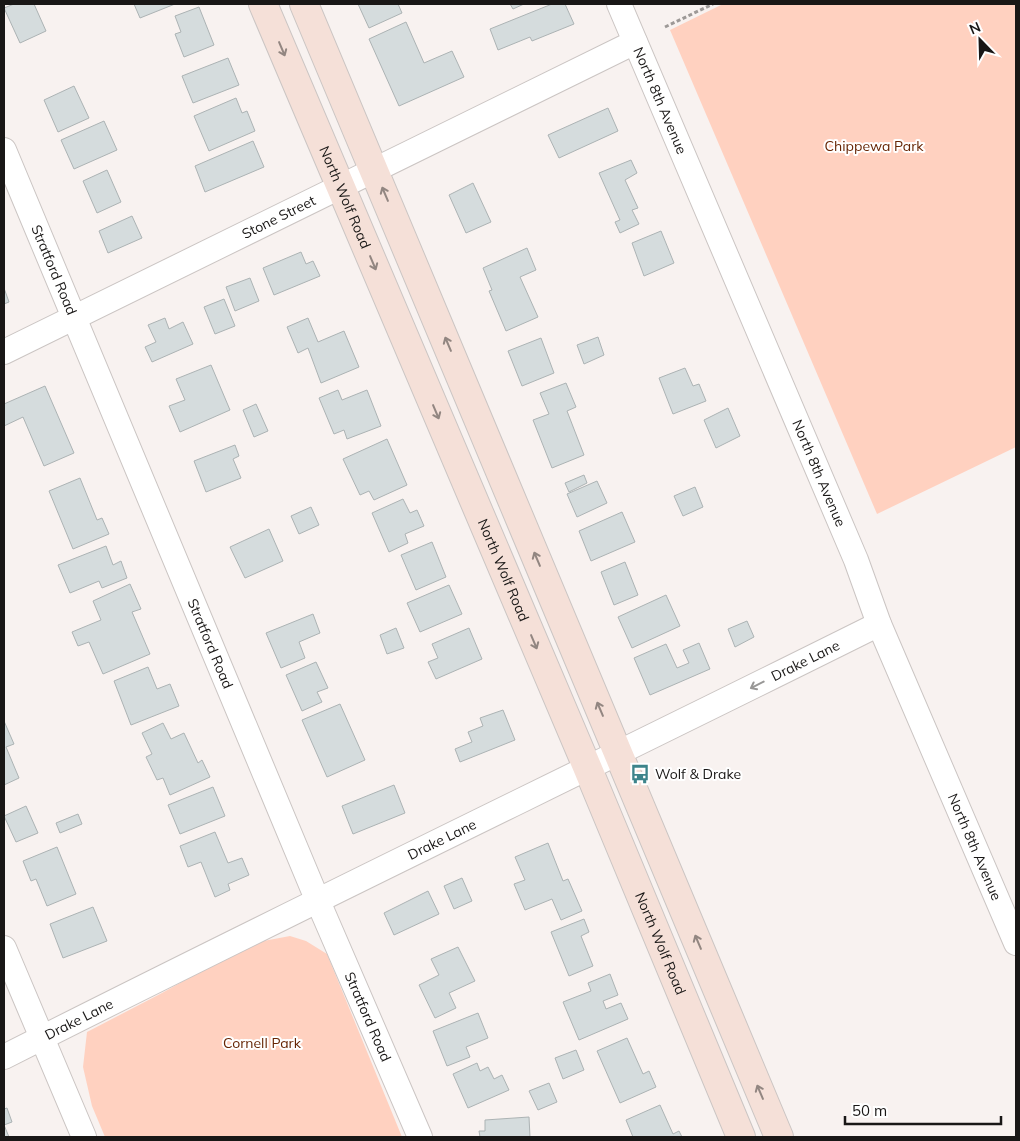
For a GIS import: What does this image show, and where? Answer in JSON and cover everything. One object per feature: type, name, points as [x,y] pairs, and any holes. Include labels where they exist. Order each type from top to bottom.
[{"type":"main road","name":"North Wolf Road","points":[[263,4],[588,769],[741,1137]]},
{"type":"main road","points":[[304,4],[779,1137]]},
{"type":"street","name":"North 8th Avenue","points":[[619,4],[856,560],[879,624],[1016,943]]},
{"type":"street","name":"Stone Street","points":[[4,352],[635,42]]},
{"type":"street","name":"Stratford Road","points":[[4,150],[317,899],[420,1137]]},
{"type":"street","name":"Drake Lane","points":[[4,1057],[317,899],[619,754],[879,624]]},
{"type":"street","points":[[4,948],[84,1137]]},
{"type":"path","points":[[665,27],[713,4]]},
{"type":"green space","name":"Chippewa Park","points":[[723,4],[1016,4],[1016,447],[877,514],[670,30]]},
{"type":"green space","name":"Cornell Park","points":[[290,936],[306,941],[327,954],[402,1137],[105,1137],[92,1106],[83,1067],[87,1032],[252,943]]},
{"type":"building","points":[[14,4],[34,4],[46,31],[20,43],[4,8]]},
{"type":"building","points":[[134,4],[175,4],[140,18]]},
{"type":"building","points":[[358,4],[398,4],[402,13],[369,28]]},
{"type":"building","points":[[510,4],[524,4],[513,9]]},
{"type":"building","points":[[552,4],[565,4],[574,24],[532,41],[530,37],[498,50],[490,29]]},
{"type":"building","points":[[199,7],[214,45],[184,57],[175,34],[181,32],[175,16]]},
{"type":"building","points":[[406,22],[424,63],[452,51],[464,77],[399,106],[369,39]]},
{"type":"building","points":[[228,58],[239,85],[193,103],[182,76]]},
{"type":"building","points":[[74,86],[89,118],[58,132],[44,100]]},
{"type":"building","points":[[236,98],[242,113],[247,111],[255,131],[209,151],[194,116]]},
{"type":"building","points":[[608,108],[618,131],[559,158],[548,135]]},
{"type":"building","points":[[104,121],[117,150],[74,169],[61,140]]},
{"type":"building","points":[[253,141],[264,167],[205,192],[195,166]]},
{"type":"building","points":[[631,160],[637,173],[625,180],[638,208],[632,210],[639,224],[620,233],[615,222],[620,220],[599,173]]},
{"type":"building","points":[[107,170],[121,202],[97,213],[83,181]]},
{"type":"building","points":[[473,183],[491,222],[466,233],[449,195]]},
{"type":"building","points":[[132,216],[142,238],[108,253],[99,231]]},
{"type":"building","points":[[661,231],[674,263],[644,276],[632,243]]},
{"type":"building","points":[[527,248],[536,270],[520,277],[538,317],[506,331],[489,291],[492,290],[483,268]]},
{"type":"building","points":[[301,252],[306,264],[313,261],[320,276],[274,295],[263,268]]},
{"type":"building","points":[[250,278],[259,301],[235,311],[226,287]]},
{"type":"building","points":[[4,288],[9,302],[4,304]]},
{"type":"building","points":[[224,299],[235,326],[215,334],[204,307]]},
{"type":"building","points":[[165,318],[169,329],[183,322],[193,344],[152,362],[145,347],[156,342],[148,325]]},
{"type":"building","points":[[308,318],[318,342],[344,331],[359,367],[321,383],[308,348],[298,353],[287,327]]},
{"type":"building","points":[[598,337],[604,355],[584,364],[577,345]]},
{"type":"building","points":[[541,338],[554,373],[522,386],[508,351]]},
{"type":"building","points":[[211,365],[230,410],[180,432],[169,406],[185,400],[176,379]]},
{"type":"building","points":[[685,368],[693,386],[699,384],[706,401],[673,414],[659,378]]},
{"type":"building","points":[[566,383],[576,407],[567,411],[584,455],[552,468],[533,420],[549,414],[540,393]]},
{"type":"building","points":[[45,386],[74,453],[44,466],[23,417],[4,426],[4,404]]},
{"type":"building","points":[[338,390],[342,400],[367,390],[381,426],[347,439],[344,430],[334,434],[319,398]]},
{"type":"building","points":[[256,404],[268,431],[254,437],[243,410]]},
{"type":"building","points":[[728,408],[740,436],[716,448],[704,420]]},
{"type":"building","points":[[387,439],[407,485],[374,500],[369,491],[360,495],[343,459]]},
{"type":"building","points":[[235,445],[239,456],[233,459],[241,478],[206,492],[194,461]]},
{"type":"building","points":[[584,475],[587,483],[569,492],[565,483]]},
{"type":"building","points":[[80,478],[97,520],[102,518],[109,534],[73,549],[49,491]]},
{"type":"building","points":[[597,481],[607,503],[577,517],[567,494]]},
{"type":"building","points":[[695,487],[703,507],[683,516],[674,496]]},
{"type":"building","points":[[403,499],[410,513],[417,510],[424,526],[405,534],[408,543],[389,552],[372,513]]},
{"type":"building","points":[[311,507],[319,525],[299,534],[291,516]]},
{"type":"building","points":[[622,512],[635,542],[591,561],[579,531]]},
{"type":"building","points":[[269,529],[283,561],[245,578],[230,547]]},
{"type":"building","points":[[432,542],[446,577],[416,590],[401,555]]},
{"type":"building","points":[[106,546],[113,565],[121,561],[127,578],[102,588],[99,581],[70,593],[58,565]]},
{"type":"building","points":[[625,562],[638,595],[614,605],[601,572]]},
{"type":"building","points":[[130,584],[141,609],[132,612],[150,654],[103,674],[89,642],[78,646],[72,632],[101,620],[93,601]]},
{"type":"building","points":[[449,585],[462,614],[420,632],[407,603]]},
{"type":"building","points":[[666,595],[680,626],[632,648],[618,617]]},
{"type":"building","points":[[313,614],[320,633],[299,642],[305,658],[281,668],[266,633]]},
{"type":"building","points":[[747,621],[754,637],[735,647],[728,629]]},
{"type":"building","points":[[396,628],[404,648],[387,654],[380,635]]},
{"type":"building","points":[[469,628],[482,659],[436,679],[428,662],[438,658],[432,644]]},
{"type":"building","points":[[699,643],[710,669],[650,695],[634,658],[666,644],[677,668],[689,663],[683,650]]},
{"type":"building","points":[[316,662],[328,688],[317,692],[322,702],[302,711],[286,675]]},
{"type":"building","points":[[148,667],[157,689],[170,684],[179,706],[131,725],[114,681]]},
{"type":"building","points":[[340,704],[365,760],[327,777],[302,720]]},
{"type":"building","points":[[503,710],[515,740],[460,762],[455,749],[472,742],[468,732],[483,726],[480,718]]},
{"type":"building","points":[[4,721],[14,744],[6,747],[19,778],[4,785]]},
{"type":"building","points":[[163,723],[171,739],[184,733],[198,763],[202,760],[210,777],[170,795],[163,778],[157,780],[146,757],[152,754],[142,733]]},
{"type":"building","points":[[394,785],[405,813],[353,834],[342,806]]},
{"type":"building","points":[[213,787],[225,816],[180,834],[168,805]]},
{"type":"building","points":[[26,806],[38,833],[16,842],[4,816]]},
{"type":"building","points":[[78,814],[82,824],[60,833],[56,823]]},
{"type":"building","points":[[215,832],[228,863],[242,858],[249,875],[228,884],[230,890],[215,897],[201,862],[188,867],[180,846]]},
{"type":"building","points":[[548,843],[563,881],[568,879],[582,911],[561,920],[552,899],[525,910],[514,884],[525,880],[515,857]]},
{"type":"building","points":[[57,847],[76,894],[47,906],[36,879],[31,881],[23,861]]},
{"type":"building","points":[[462,878],[472,901],[454,909],[444,886]]},
{"type":"building","points":[[428,891],[439,914],[394,935],[384,913]]},
{"type":"building","points":[[93,907],[107,941],[63,958],[50,924]]},
{"type":"building","points":[[584,919],[589,932],[581,936],[593,966],[569,976],[551,932]]},
{"type":"building","points":[[458,947],[475,981],[449,993],[456,1008],[435,1018],[419,985],[439,975],[431,959]]},
{"type":"building","points":[[610,974],[618,995],[603,1001],[606,1009],[621,1003],[628,1019],[579,1040],[563,1002],[591,991],[588,983]]},
{"type":"building","points":[[478,1013],[488,1038],[466,1047],[470,1057],[447,1066],[433,1031]]},
{"type":"building","points":[[627,1038],[643,1074],[649,1071],[656,1087],[620,1103],[597,1051]]},
{"type":"building","points":[[576,1050],[584,1070],[563,1079],[555,1058]]},
{"type":"building","points":[[477,1063],[480,1071],[488,1067],[494,1079],[502,1075],[509,1090],[468,1108],[453,1074]]},
{"type":"building","points":[[549,1083],[557,1102],[538,1110],[529,1091]]},
{"type":"building","points":[[660,1105],[673,1134],[679,1131],[682,1137],[633,1137],[626,1120]]},
{"type":"building","points":[[7,1108],[12,1122],[4,1125],[4,1109]]},
{"type":"building","points":[[529,1117],[530,1137],[480,1137],[479,1131],[485,1131],[485,1120]]},
{"type":"building","points":[[4,1125],[9,1137],[4,1137]]},
{"type":"place","name":"Wolf & Drake","points":[[640,774]]}]
